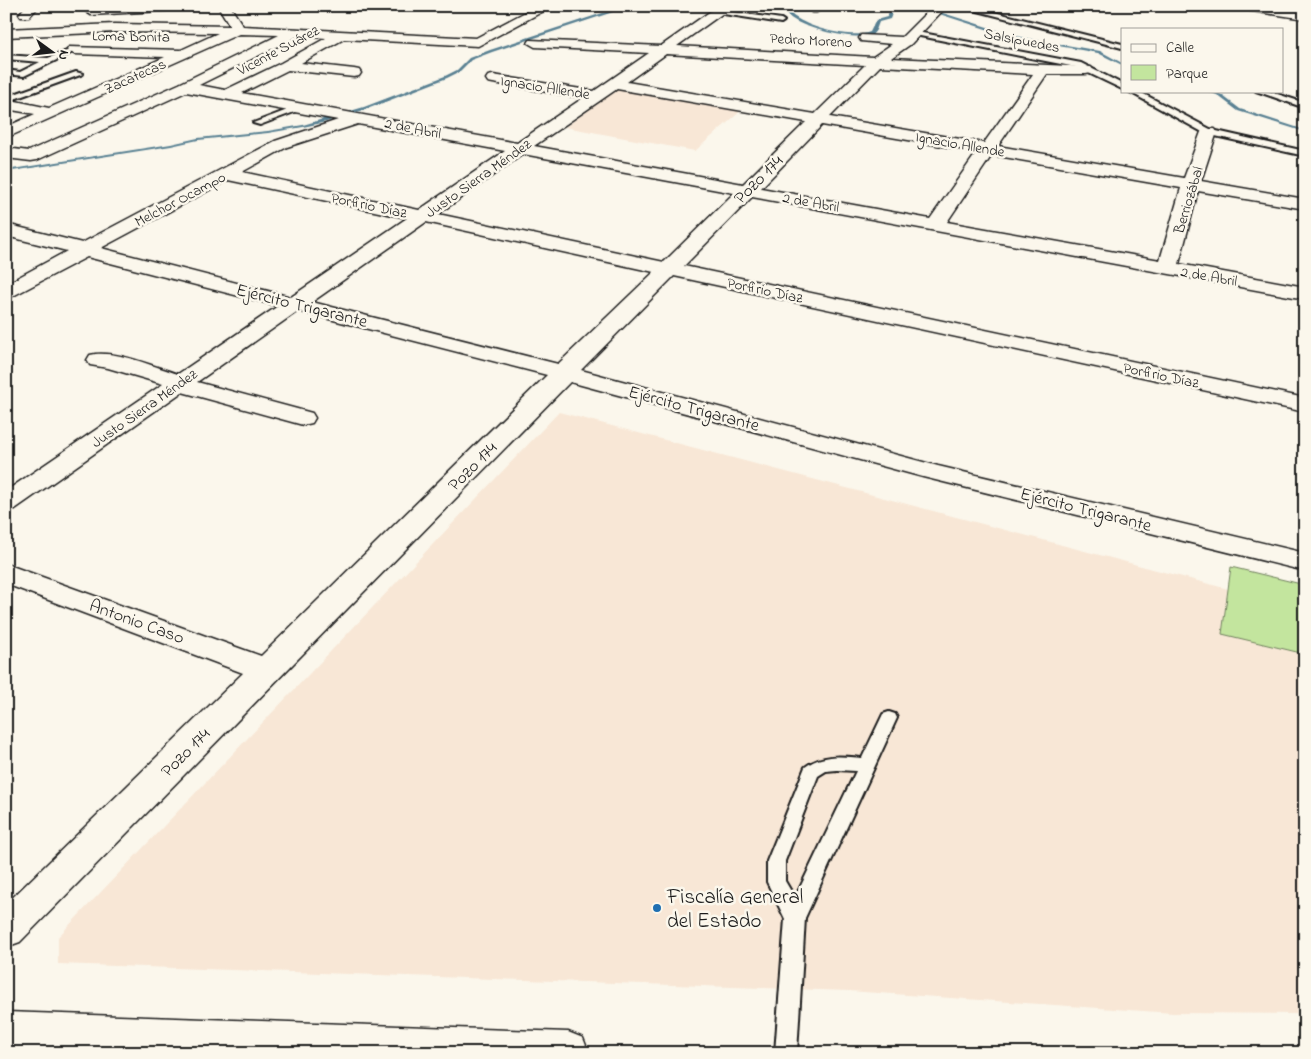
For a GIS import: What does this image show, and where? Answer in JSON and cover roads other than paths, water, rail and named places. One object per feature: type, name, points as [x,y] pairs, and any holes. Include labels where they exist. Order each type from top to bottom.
[{"type":"street","points":[[74,12],[95,8],[177,6]]},
{"type":"street","points":[[224,6],[239,30]]},
{"type":"street","points":[[6,33],[115,28],[239,30],[478,42],[546,6]]},
{"type":"street","points":[[1245,6],[1305,15]]},
{"type":"street","name":"Justo Sierra Méndez","points":[[6,503],[723,9]]},
{"type":"street","points":[[6,42],[23,32],[43,16],[25,12]]},
{"type":"street","points":[[866,38],[925,21]]},
{"type":"street","name":"Pozo 174","points":[[6,930],[818,119],[878,60],[925,21]]},
{"type":"street","points":[[74,50],[115,28]]},
{"type":"street","name":"Zacatecas","points":[[6,133],[239,30]]},
{"type":"street","points":[[6,153],[31,156],[184,87],[295,32]]},
{"type":"street","name":"Vicente Suárez","points":[[229,94],[286,66],[343,34]]},
{"type":"street","name":"Pedro Moreno","points":[[535,43],[1043,70],[1086,70]]},
{"type":"street","name":"Loma Bonita","points":[[74,50],[186,53]]},
{"type":"street","points":[[286,66],[354,72]]},
{"type":"street","points":[[935,225],[1043,70]]},
{"type":"street","points":[[144,71],[198,80]]},
{"type":"street","name":"Ignacio Allende","points":[[493,79],[598,96]]},
{"type":"street","name":"Ignacio Allende","points":[[614,84],[1305,204]]},
{"type":"street","name":"2 de Abril","points":[[184,87],[1305,293]]},
{"type":"street","points":[[6,104],[51,113]]},
{"type":"street","name":"Melchor Ocampo","points":[[6,292],[281,144],[355,118]]},
{"type":"street","name":"Berriozábal","points":[[1168,268],[1191,184],[1209,132]]},
{"type":"street","name":"Porfirio Díaz","points":[[226,174],[1305,405]]},
{"type":"street","name":"Ejército Trigarante","points":[[6,230],[564,373],[932,472],[1305,562]]},
{"type":"street","points":[[98,360],[110,361],[303,418]]},
{"type":"street","name":"Antonio Caso","points":[[6,573],[267,670]]},
{"type":"street","points":[[6,1032],[568,1053]]},
{"type":"lane","points":[[814,11],[822,6]]},
{"type":"lane","points":[[961,6],[1121,46]]},
{"type":"lane","points":[[723,9],[781,21]]},
{"type":"lane","name":"Salsipuedes","points":[[925,21],[1078,65],[1121,87]]},
{"type":"lane","points":[[6,72],[21,74],[74,50]]},
{"type":"lane","points":[[6,57],[49,60]]},
{"type":"lane","points":[[6,100],[79,74]]},
{"type":"lane","points":[[1134,92],[1209,132],[1305,154]]},
{"type":"lane","points":[[1263,92],[1305,106]]},
{"type":"lane","points":[[256,123],[301,108]]},
{"type":"lane","points":[[786,1053],[795,918],[889,718]]},
{"type":"lane","points":[[795,918],[776,882],[776,861],[811,772],[818,766],[829,763],[867,764]]},
{"type":"waterway","points":[[6,171],[198,139],[282,130],[324,121],[366,108],[446,77],[458,71],[470,59],[491,51],[622,8],[662,6]]},
{"type":"waterway","points":[[781,6],[792,17],[802,23],[833,32],[855,35],[872,33],[877,21],[889,18],[891,10],[902,8],[930,10],[1015,37],[1099,52],[1121,63]]},
{"type":"waterway","points":[[1211,92],[1218,94],[1239,110],[1305,131]]},
{"type":"place","name":"Fiscalía General del Estado","points":[[657,908]]}]
